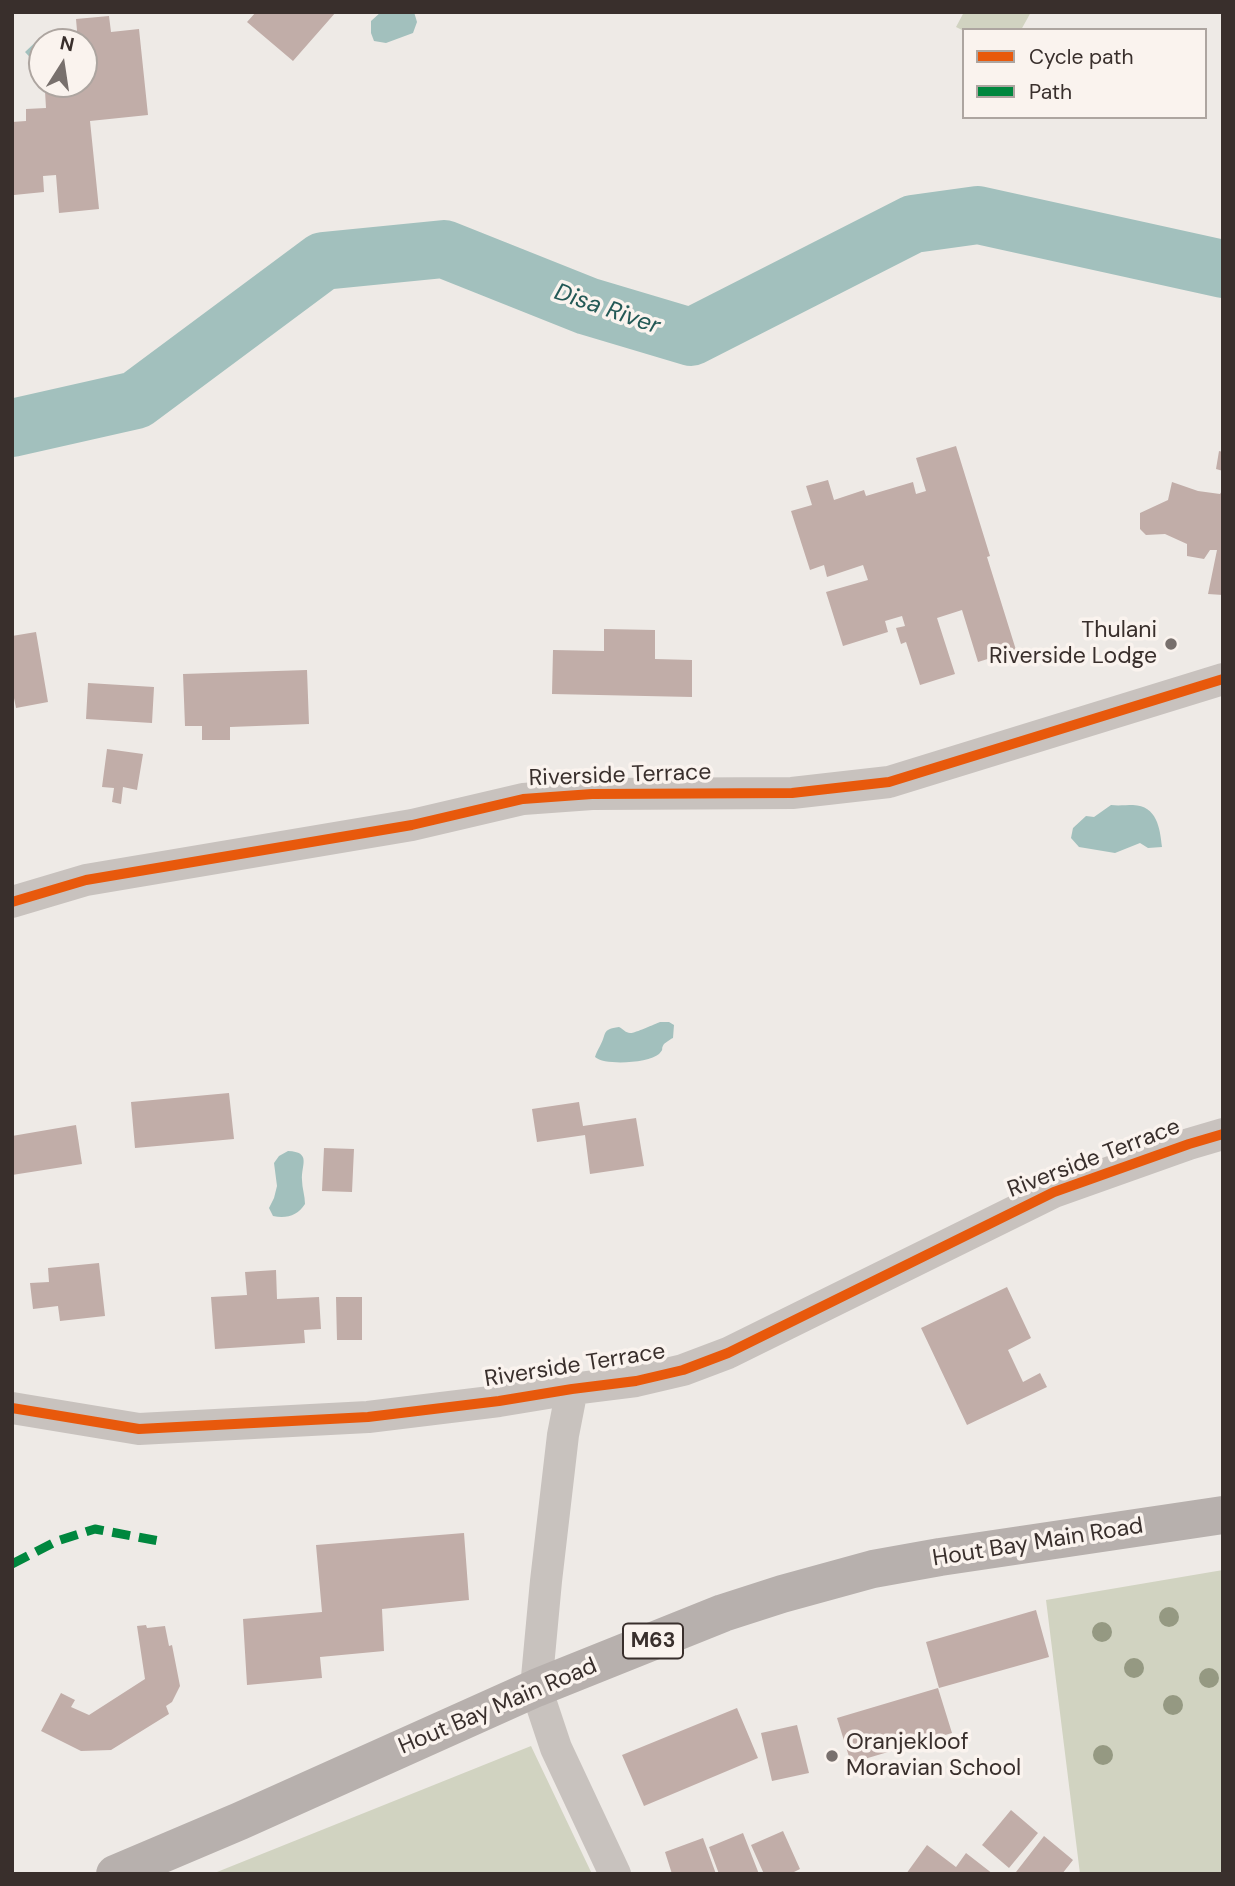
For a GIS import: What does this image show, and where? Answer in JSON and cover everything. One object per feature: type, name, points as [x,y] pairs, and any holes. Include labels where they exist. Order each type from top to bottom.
[{"type":"main road","name":"Hout Bay Main Road","points":[[115,1874],[536,1688],[723,1613],[873,1569],[1223,1515]]},
{"type":"street","name":"Riverside Terrace","points":[[12,902],[86,880],[412,825],[523,799],[592,794],[792,793],[889,782],[1223,678]]},
{"type":"street","name":"Riverside Terrace","points":[[12,1408],[152,1429],[368,1417],[636,1381],[683,1370],[728,1353],[1054,1192],[1223,1134]]},
{"type":"street","name":"Riverside Terrace","points":[[536,1688],[562,1435],[572,1389]]},
{"type":"street","points":[[536,1688],[556,1748],[615,1874]]},
{"type":"green space","points":[[964,12],[1031,12],[1022,28],[962,30],[956,27]]},
{"type":"green space","points":[[1223,1570],[1223,1874],[1080,1874],[1046,1600]]},
{"type":"green space","points":[[531,1746],[592,1874],[212,1874]]},
{"type":"water","points":[[381,12],[414,12],[417,22],[413,33],[386,43],[374,41],[371,21]]},
{"type":"water","points":[[1111,805],[1133,805],[1147,809],[1156,819],[1162,847],[1148,848],[1140,843],[1115,853],[1079,847],[1071,838],[1073,828],[1086,816],[1094,817]]},
{"type":"water","points":[[660,1022],[674,1025],[673,1038],[664,1044],[661,1052],[654,1057],[637,1061],[608,1062],[595,1057],[609,1029],[619,1027],[632,1033]]},
{"type":"water","points":[[288,1151],[300,1154],[304,1160],[302,1183],[305,1204],[292,1215],[273,1216],[269,1208],[277,1186],[274,1163]]},
{"type":"building","points":[[256,12],[336,12],[293,61],[247,22]]},
{"type":"building","points":[[109,16],[111,32],[139,29],[148,115],[90,121],[99,209],[59,213],[56,175],[43,176],[44,192],[14,195],[12,122],[26,121],[26,109],[46,108],[45,98],[98,98],[98,28],[77,28],[76,19]]},
{"type":"building","points":[[956,446],[1016,650],[978,662],[962,610],[937,618],[955,674],[920,685],[906,642],[901,644],[896,628],[905,626],[902,616],[885,621],[888,632],[843,646],[826,592],[868,580],[863,565],[827,577],[824,565],[810,570],[791,511],[812,505],[806,486],[828,480],[834,500],[864,490],[866,496],[913,482],[916,494],[926,491],[916,458]]},
{"type":"building","points":[[1219,451],[1223,452],[1223,471],[1216,469]]},
{"type":"building","points":[[1172,482],[1198,491],[1220,494],[1223,489],[1223,595],[1208,594],[1217,550],[1210,550],[1204,559],[1187,556],[1187,544],[1165,534],[1146,535],[1140,529],[1140,513],[1168,500]]},
{"type":"building","points":[[604,629],[655,630],[655,659],[692,660],[692,697],[552,694],[553,650],[604,651]]},
{"type":"building","points":[[36,632],[48,702],[16,708],[12,688],[12,636]]},
{"type":"building","points":[[307,670],[309,724],[230,727],[230,740],[202,740],[202,726],[185,726],[183,674]]},
{"type":"building","points":[[88,683],[154,687],[152,723],[86,719]]},
{"type":"building","points":[[107,749],[143,754],[137,790],[123,787],[121,804],[112,802],[114,788],[102,787]]},
{"type":"building","points":[[229,1093],[234,1139],[135,1148],[131,1102]]},
{"type":"building","points":[[579,1102],[583,1126],[636,1118],[644,1166],[590,1174],[585,1135],[537,1142],[532,1109]]},
{"type":"building","points":[[76,1125],[82,1164],[12,1175],[12,1136]]},
{"type":"building","points":[[324,1148],[354,1149],[352,1192],[322,1191]]},
{"type":"building","points":[[99,1263],[105,1316],[60,1321],[58,1306],[33,1309],[30,1283],[49,1282],[48,1268]]},
{"type":"building","points":[[276,1270],[277,1299],[319,1297],[321,1329],[304,1330],[305,1343],[215,1349],[211,1297],[247,1295],[245,1272]]},
{"type":"building","points":[[1007,1287],[1031,1338],[1008,1350],[1023,1382],[1040,1373],[1047,1387],[967,1425],[921,1328]]},
{"type":"building","points":[[336,1297],[362,1297],[362,1340],[337,1340]]},
{"type":"building","points":[[464,1533],[469,1600],[382,1609],[384,1651],[320,1657],[322,1678],[247,1685],[243,1619],[322,1612],[316,1545]]},
{"type":"building","points":[[1036,1610],[1049,1657],[939,1688],[926,1642]]},
{"type":"building","points":[[146,1625],[147,1628],[165,1626],[169,1646],[172,1645],[180,1686],[172,1702],[166,1706],[169,1714],[111,1750],[81,1751],[41,1731],[61,1693],[75,1700],[71,1707],[89,1715],[145,1679],[137,1626]]},
{"type":"building","points":[[938,1688],[952,1733],[851,1763],[837,1718]]},
{"type":"building","points":[[737,1708],[758,1758],[644,1806],[622,1755]]},
{"type":"building","points":[[797,1725],[809,1773],[772,1781],[761,1733]]},
{"type":"building","points":[[1011,1810],[1038,1833],[1009,1868],[982,1845]]},
{"type":"building","points":[[783,1831],[800,1869],[790,1874],[764,1874],[751,1845]]},
{"type":"building","points":[[743,1833],[759,1874],[719,1874],[709,1847]]},
{"type":"building","points":[[1044,1836],[1073,1860],[1062,1874],[1018,1874],[1016,1872]]},
{"type":"building","points":[[703,1838],[716,1874],[672,1874],[665,1852]]},
{"type":"building","points":[[927,1845],[956,1867],[966,1853],[993,1874],[906,1874]]},
{"type":"waterway","name":"Disa River","points":[[12,428],[136,400],[323,261],[444,249],[587,306],[691,337],[913,224],[978,215],[1223,269]]},
{"type":"marked path","points":[[12,1564],[57,1541],[95,1529],[159,1541]]},
{"type":"cycle path","points":[[12,902],[86,880],[412,825],[523,799],[592,794],[792,793],[889,782],[1223,679]]},
{"type":"cycle path","points":[[12,1408],[139,1429],[368,1417],[636,1381],[683,1370],[728,1353],[1054,1192],[1223,1134]]},
{"type":"place","name":"Thulani Riverside Lodge","points":[[1171,644]]},
{"type":"place","name":"Oranjekloof Moravian School","points":[[832,1756]]}]
